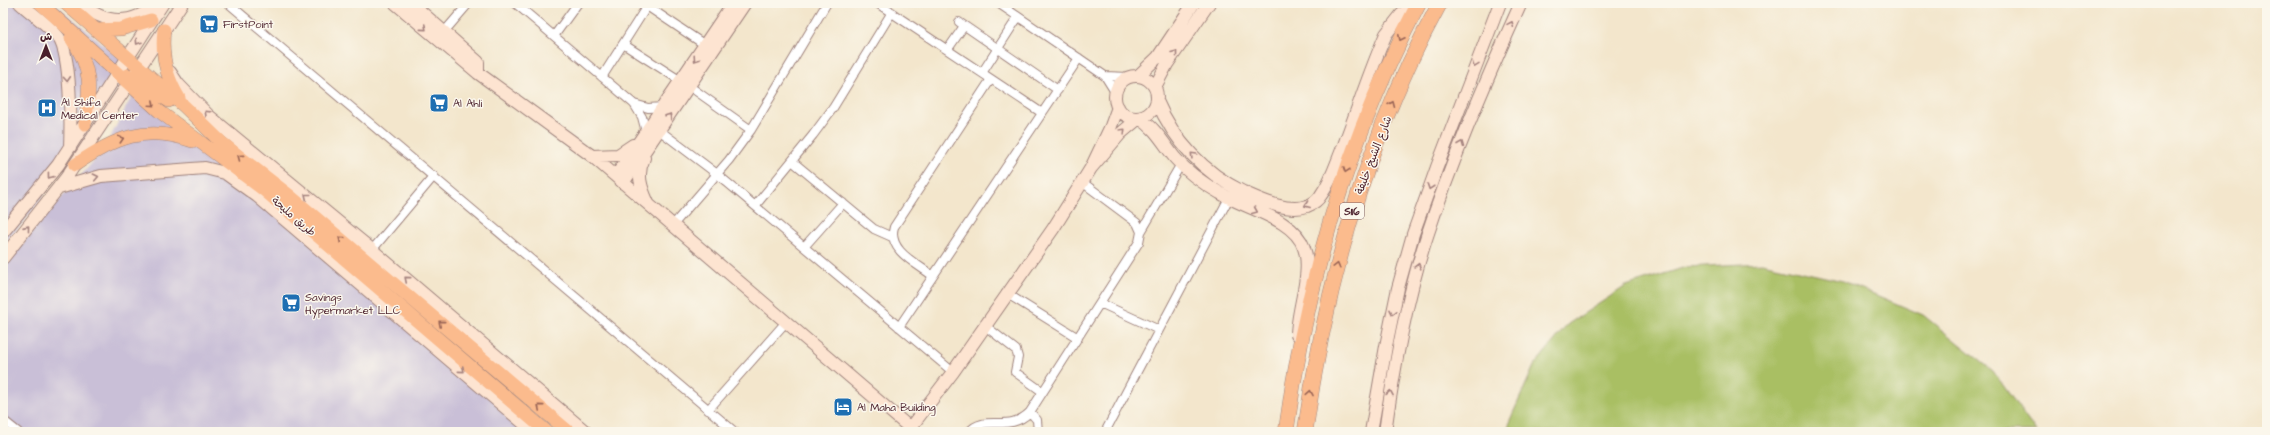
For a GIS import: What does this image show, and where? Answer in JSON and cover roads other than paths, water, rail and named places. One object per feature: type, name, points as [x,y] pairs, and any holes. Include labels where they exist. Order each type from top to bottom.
[{"type":"highway","name":"شارع الشيخ خليفة","points":[[1286,432],[1297,358],[1336,200],[1349,160],[1387,66],[1418,3]]},
{"type":"highway","name":"شارع الشيخ خليفة","points":[[1305,432],[1329,296],[1353,208],[1367,165],[1400,84],[1440,3]]},
{"type":"main road","name":"طريق مليحة","points":[[40,3],[122,65],[203,145],[264,190],[361,278],[547,432]]},
{"type":"main road","points":[[46,3],[122,65]]},
{"type":"main road","name":"طريق مليحة","points":[[65,3],[96,30],[122,65],[134,76]]},
{"type":"main road","points":[[58,18],[81,51],[87,66],[89,95],[85,124]]},
{"type":"main road","points":[[96,30],[122,29],[151,20]]},
{"type":"main road","points":[[164,30],[163,51],[166,65],[172,85],[184,106]]},
{"type":"main road","points":[[134,76],[162,98],[184,106]]},
{"type":"main road","name":"طريق مليحة","points":[[184,106],[222,143],[290,196],[569,432]]},
{"type":"main road","points":[[75,165],[101,148],[130,136],[148,133],[167,134],[203,145]]},
{"type":"street","points":[[20,3],[54,33],[63,47],[70,117],[70,147]]},
{"type":"street","points":[[80,3],[98,16],[120,21],[140,16],[162,3]]},
{"type":"street","points":[[3,232],[47,180],[70,147],[162,3]]},
{"type":"street","points":[[3,258],[59,188],[182,3]]},
{"type":"street","points":[[395,3],[478,74],[592,156],[910,430],[953,372],[1006,293],[1038,250],[1082,182],[1091,168],[1111,126],[1118,107],[1116,92],[1105,76],[998,3]]},
{"type":"street","points":[[411,3],[478,62],[478,74]]},
{"type":"street","points":[[444,32],[469,3]]},
{"type":"street","points":[[515,3],[634,104],[653,133],[717,174],[953,372]]},
{"type":"street","points":[[554,36],[578,3]]},
{"type":"street","points":[[648,204],[641,185],[640,173],[663,107],[685,84],[705,44],[733,3]]},
{"type":"street","points":[[619,179],[653,133],[685,84],[745,3]]},
{"type":"street","points":[[673,225],[717,174],[751,130],[827,3]]},
{"type":"street","points":[[878,3],[1042,113]]},
{"type":"street","points":[[1116,92],[1120,83],[1134,76],[1158,58],[1194,3]]},
{"type":"street","points":[[1155,87],[1167,64],[1209,3]]},
{"type":"street","points":[[1105,76],[1134,76],[1148,79],[1155,87],[1157,101],[1176,136],[1193,155],[1214,174],[1237,189],[1263,200],[1292,208],[1307,206],[1320,197],[1333,172],[1386,34],[1401,15],[1418,3]]},
{"type":"street","points":[[1371,432],[1386,346],[1413,234],[1447,139],[1500,3]]},
{"type":"street","points":[[1385,432],[1399,348],[1426,237],[1450,171],[1521,3]]},
{"type":"street","points":[[230,4],[735,432]]},
{"type":"street","points":[[602,76],[648,4],[705,44]]},
{"type":"street","points":[[755,206],[792,161],[842,95],[892,12]]},
{"type":"street","points":[[982,73],[1018,16]]},
{"type":"street","points":[[948,49],[962,24],[1058,90]]},
{"type":"street","points":[[623,44],[685,84],[751,130]]},
{"type":"street","points":[[900,327],[1079,58]]},
{"type":"street","points":[[166,65],[178,84],[209,116],[372,250],[586,432]]},
{"type":"street","points":[[934,276],[898,250],[892,237],[896,223],[991,79]]},
{"type":"street","points":[[1091,168],[1120,134],[1139,118],[1152,110],[1157,101]]},
{"type":"street","points":[[634,104],[648,108],[663,107]]},
{"type":"street","points":[[1118,107],[1124,114],[1139,118],[1157,132],[1181,164],[1209,186],[1229,198],[1287,225],[1302,242],[1307,264],[1298,316],[1297,358]]},
{"type":"street","points":[[592,156],[606,157],[624,153],[653,133]]},
{"type":"street","points":[[792,161],[878,232],[892,237]]},
{"type":"street","points":[[970,432],[974,427],[983,423],[1015,422],[1030,412],[1139,242],[1141,232],[1181,164]]},
{"type":"street","points":[[59,188],[109,175],[205,168],[219,170],[257,196],[361,278],[534,432]]},
{"type":"street","points":[[372,250],[434,176]]},
{"type":"street","points":[[1082,182],[1133,219],[1141,232]]},
{"type":"street","points":[[1105,432],[1229,198]]},
{"type":"street","points":[[804,247],[843,203]]},
{"type":"street","points":[[1006,293],[1078,338]]},
{"type":"street","points":[[1100,303],[1159,330]]},
{"type":"street","points":[[708,410],[786,322]]},
{"type":"street","points":[[984,325],[1016,350],[1018,357],[1015,372],[1043,392]]},
{"type":"street","points":[[1030,412],[1037,420],[1038,432]]},
{"type":"street","points":[[3,420],[18,432]]},
{"type":"place","name":"FirstPoint","points":[[209,24]]},
{"type":"place","name":"Al Ahli","points":[[439,103]]},
{"type":"place","name":"Al Shifa Medical Center","points":[[47,108]]},
{"type":"place","name":"Savings Hypermarket LLC","points":[[291,303]]},
{"type":"place","name":"Al Maha Building","points":[[843,407]]}]
